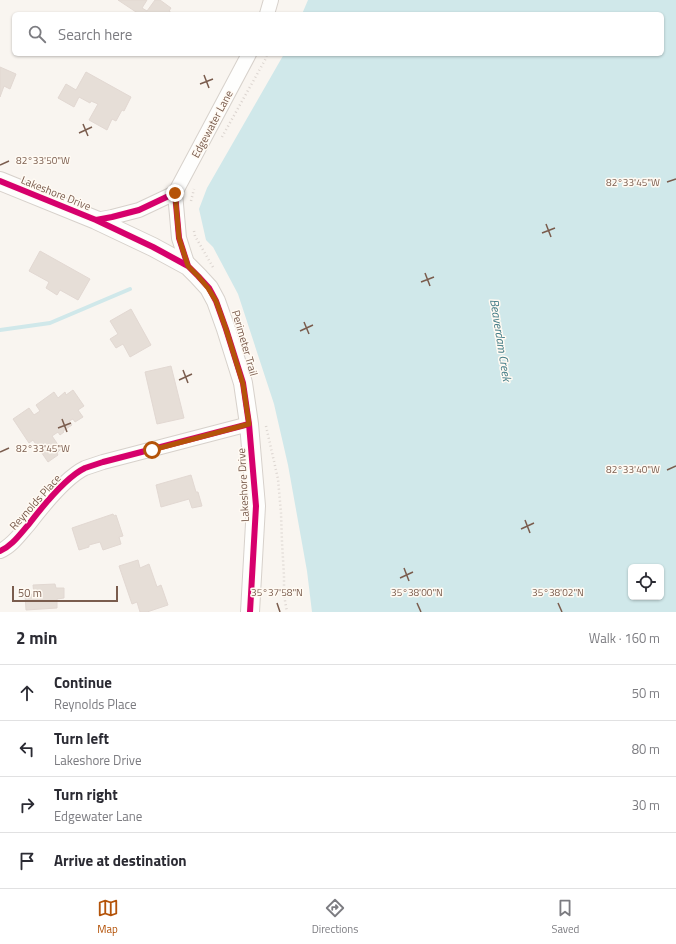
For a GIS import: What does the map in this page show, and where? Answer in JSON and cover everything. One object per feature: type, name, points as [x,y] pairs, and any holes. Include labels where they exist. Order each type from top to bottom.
[{"type":"street","points":[[268,12],[271,0]]},
{"type":"street","name":"Edgewater Lane","points":[[175,193],[248,56]]},
{"type":"street","name":"Lakeshore Drive","points":[[0,181],[96,220],[153,247],[188,266],[208,288],[216,301],[243,384],[249,424],[256,506],[250,612]]},
{"type":"street","points":[[96,220],[139,210],[175,193],[179,238],[188,266]]},
{"type":"street","name":"Reynolds Place","points":[[0,551],[5,549],[17,538],[48,501],[69,480],[84,469],[103,462],[249,424]]},
{"type":"path","points":[[219,142],[266,56]]},
{"type":"path","points":[[190,202],[194,189]]},
{"type":"path","points":[[193,230],[195,236],[215,269]]},
{"type":"path","points":[[266,426],[278,479],[281,513],[284,595],[287,612]]},
{"type":"water","name":"Beaverdam Creek","points":[[308,0],[676,0],[676,612],[312,612],[307,571],[288,465],[274,404],[238,294],[213,247],[206,240],[199,209],[207,188],[283,56],[664,56],[664,12],[303,12]]},
{"type":"building","points":[[118,0],[147,0],[142,8],[147,11],[155,0],[160,0],[171,8],[169,11],[170,12],[136,12]]},
{"type":"building","points":[[0,67],[16,74],[10,89],[4,86],[0,97]]},
{"type":"building","points":[[86,72],[131,97],[124,111],[122,110],[116,121],[112,119],[107,130],[89,120],[98,104],[91,101],[90,103],[79,97],[74,107],[58,98],[66,84],[76,90]]},
{"type":"building","points":[[40,251],[90,279],[78,300],[60,290],[57,295],[46,288],[49,282],[29,271]]},
{"type":"building","points":[[131,309],[151,345],[130,357],[123,344],[116,348],[110,339],[118,334],[110,321]]},
{"type":"building","points":[[171,366],[184,418],[157,424],[145,372]]},
{"type":"building","points":[[73,390],[84,406],[78,410],[83,417],[75,422],[73,419],[69,421],[72,425],[60,435],[58,432],[52,436],[61,449],[57,453],[58,455],[48,462],[33,440],[29,443],[13,419],[29,408],[34,415],[40,411],[36,405],[54,392],[58,398],[65,392],[66,395]]},
{"type":"building","points":[[191,475],[202,506],[192,508],[189,499],[161,507],[156,485]]},
{"type":"building","points":[[113,514],[114,516],[116,515],[123,536],[119,537],[121,544],[103,550],[100,542],[79,550],[72,528]]},
{"type":"building","points":[[138,560],[140,568],[149,564],[157,587],[161,585],[168,605],[147,612],[140,612],[137,602],[132,604],[119,566]]},
{"type":"building","points":[[55,584],[56,588],[64,588],[64,598],[57,599],[57,608],[26,610],[25,595],[34,594],[33,585]]},
{"type":"waterway","points":[[0,330],[50,323],[130,289]]},
{"type":"cycle path","name":"Perimeter Trail","points":[[0,181],[96,220],[153,247],[188,266],[209,288],[216,301],[243,383],[249,424],[256,506],[250,612]]},
{"type":"cycle path","points":[[96,220],[139,210],[175,193],[179,238],[188,266]]},
{"type":"cycle path","points":[[0,551],[16,539],[62,485],[85,468],[249,424]]},
{"type":"route","points":[[152,450],[249,424],[243,384],[216,301],[208,288],[188,266],[179,238],[175,193]]}]
